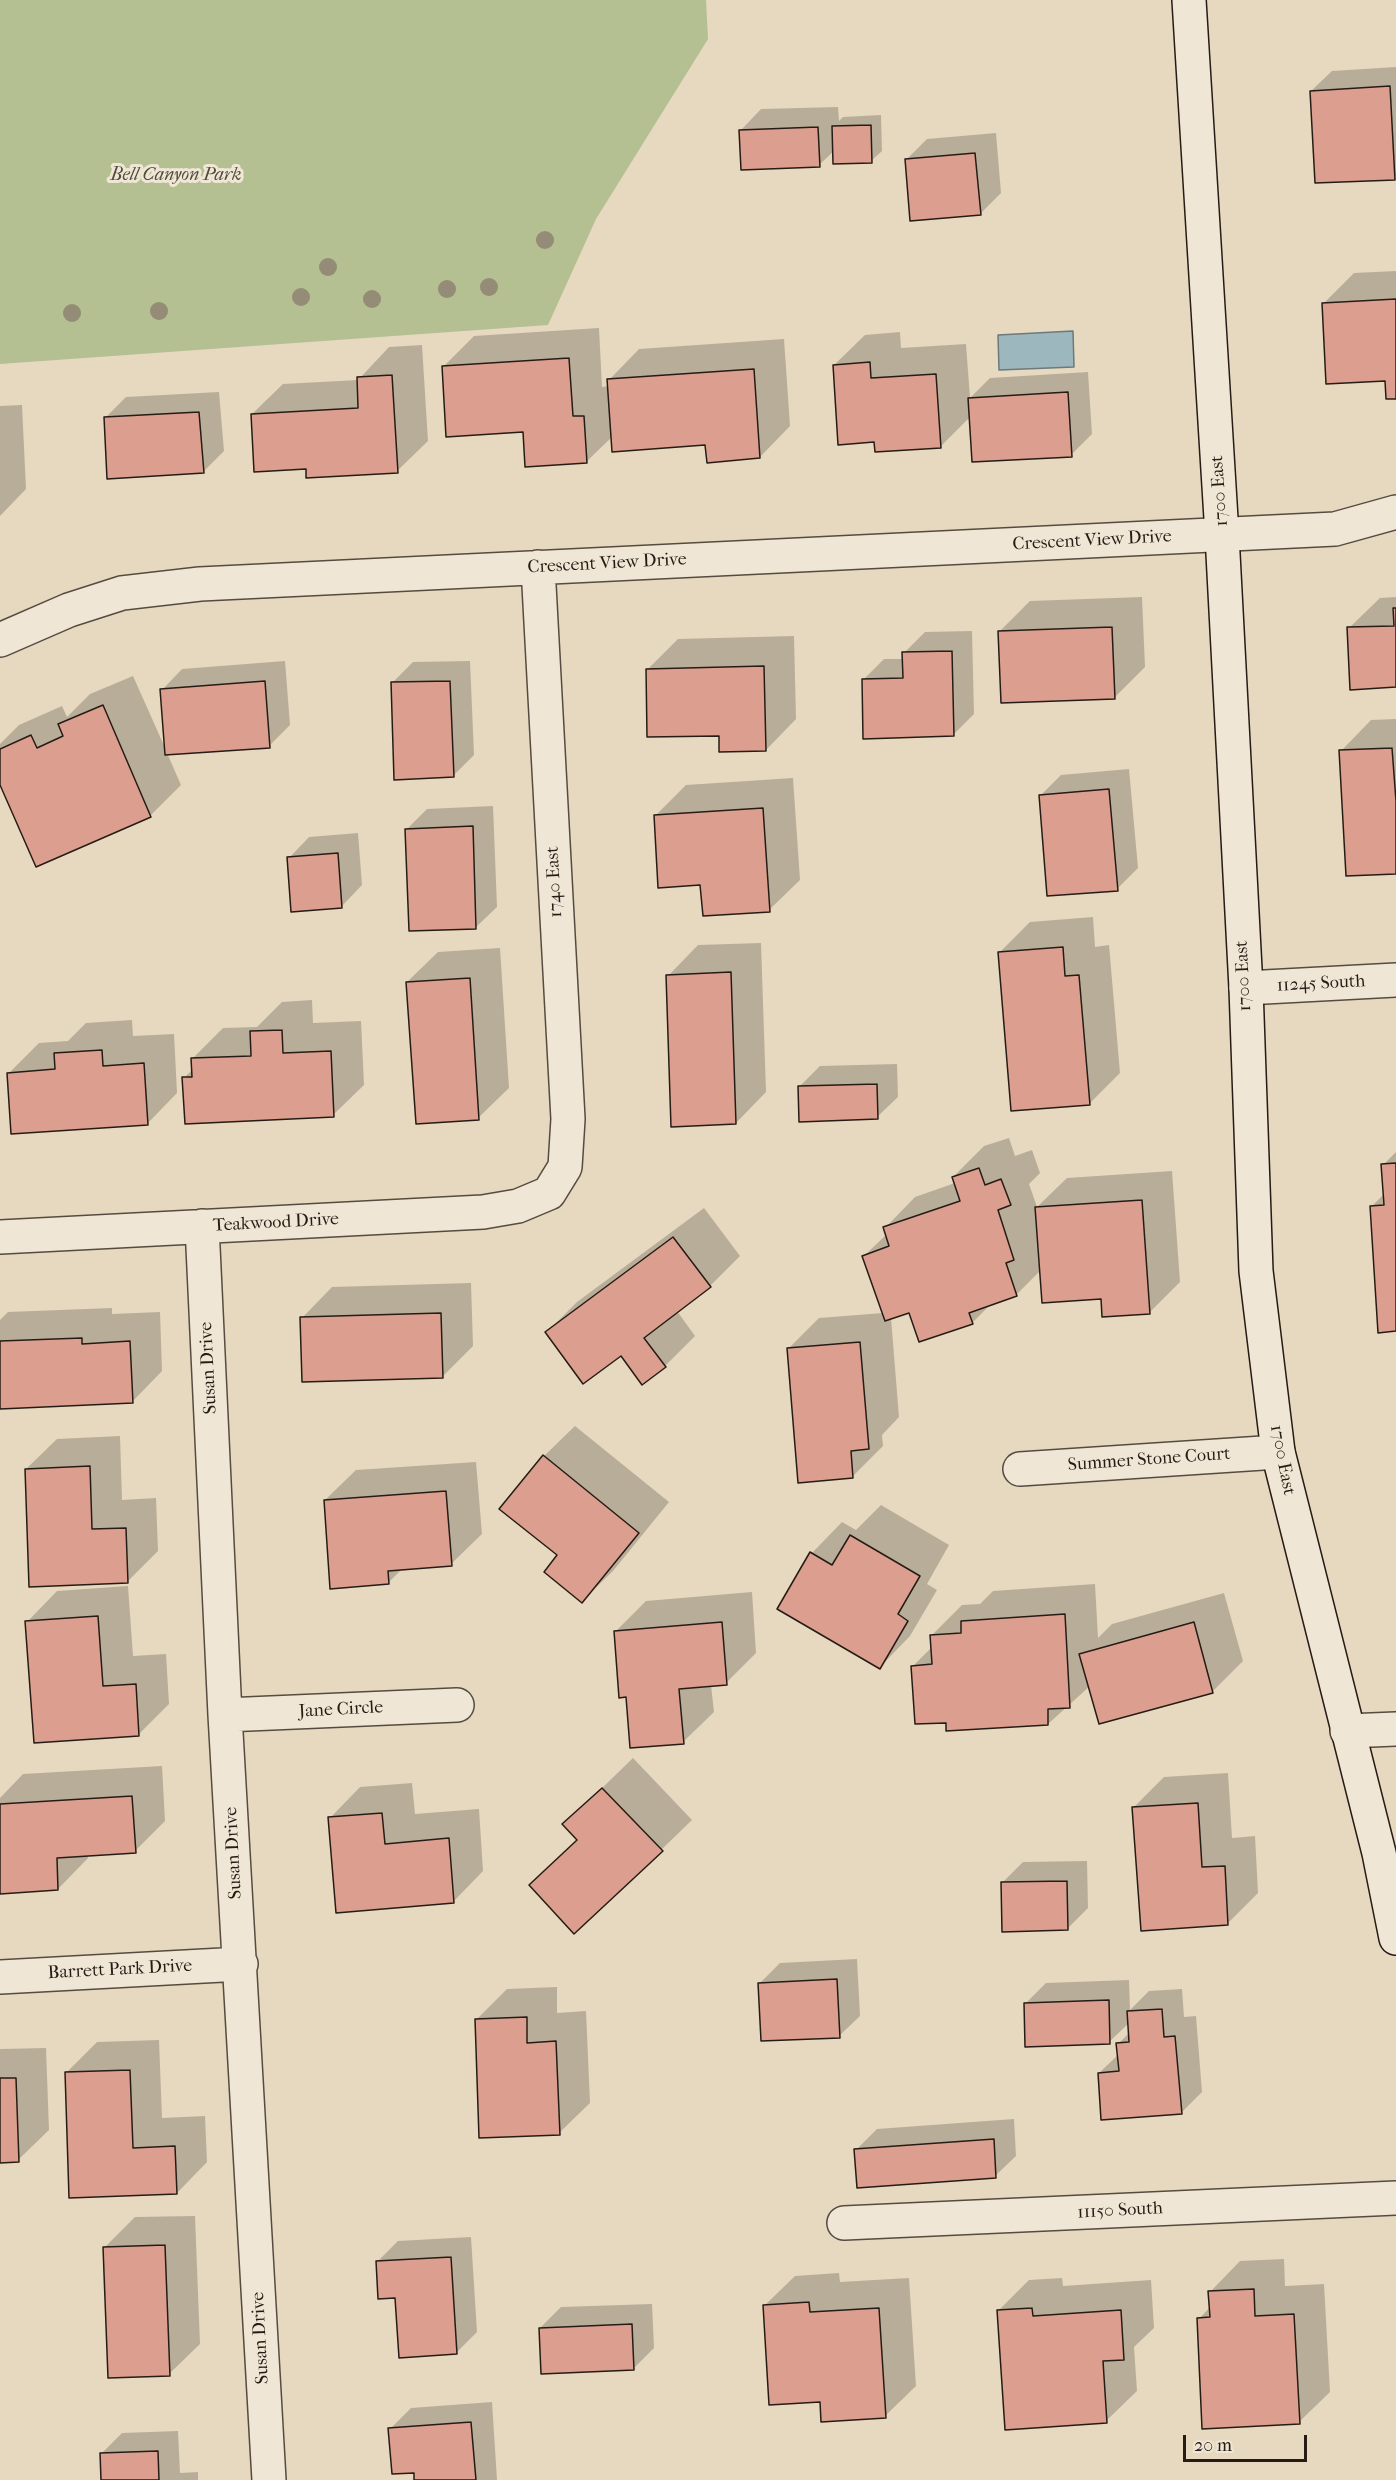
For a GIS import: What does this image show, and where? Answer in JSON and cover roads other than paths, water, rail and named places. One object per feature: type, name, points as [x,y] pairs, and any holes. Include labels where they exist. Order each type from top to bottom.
[{"type":"street","name":"1700 East","points":[[1189,0],[1222,535],[1246,988],[1256,1271],[1278,1452],[1379,1853],[1396,1938]]},
{"type":"street","name":"Crescent View Drive","points":[[0,640],[69,610],[122,593],[200,584],[1335,529],[1396,512]]},
{"type":"street","name":"1740 East","points":[[538,567],[568,1119],[565,1167],[549,1193]]},
{"type":"street","name":"11245 South","points":[[1246,988],[1396,980]]},
{"type":"street","name":"Teakwood Drive","points":[[0,1237],[483,1212],[518,1206],[549,1193]]},
{"type":"street","name":"Susan Drive","points":[[202,1226],[225,1715],[269,2480]]},
{"type":"street","name":"Summer Stone Court","points":[[1020,1469],[1278,1452]]},
{"type":"street","name":"Jane Circle","points":[[225,1715],[458,1705]]},
{"type":"street","points":[[1347,1731],[1396,1729]]},
{"type":"street","name":"Barrett Park Drive","points":[[0,1977],[241,1964]]},
{"type":"street","name":"11150 South","points":[[844,2223],[1396,2198]]},
{"type":"water","points":[[1073,331],[1074,367],[999,370],[998,335]]},
{"type":"park label","name":"Bell Canyon Park","points":[[176,176]]}]
